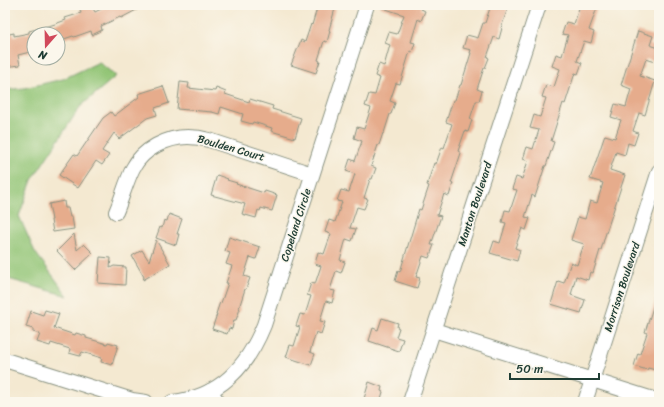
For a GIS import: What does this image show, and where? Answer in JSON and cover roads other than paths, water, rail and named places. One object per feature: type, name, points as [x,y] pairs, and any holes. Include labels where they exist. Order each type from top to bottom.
[{"type":"street","name":"Copeland Circle","points":[[172,402],[194,398],[214,397],[224,382],[236,372],[246,360],[257,341],[264,325],[367,5]]},
{"type":"street","name":"Manton Boulevard","points":[[410,402],[539,5]]},
{"type":"street","name":"Boulden Court","points":[[116,212],[134,167],[139,160],[160,143],[178,137],[199,137],[312,174]]},
{"type":"street","name":"Morrison Boulevard","points":[[585,402],[659,171]]},
{"type":"street","points":[[434,330],[659,402]]},
{"type":"street","points":[[5,360],[132,400],[146,402]]}]
